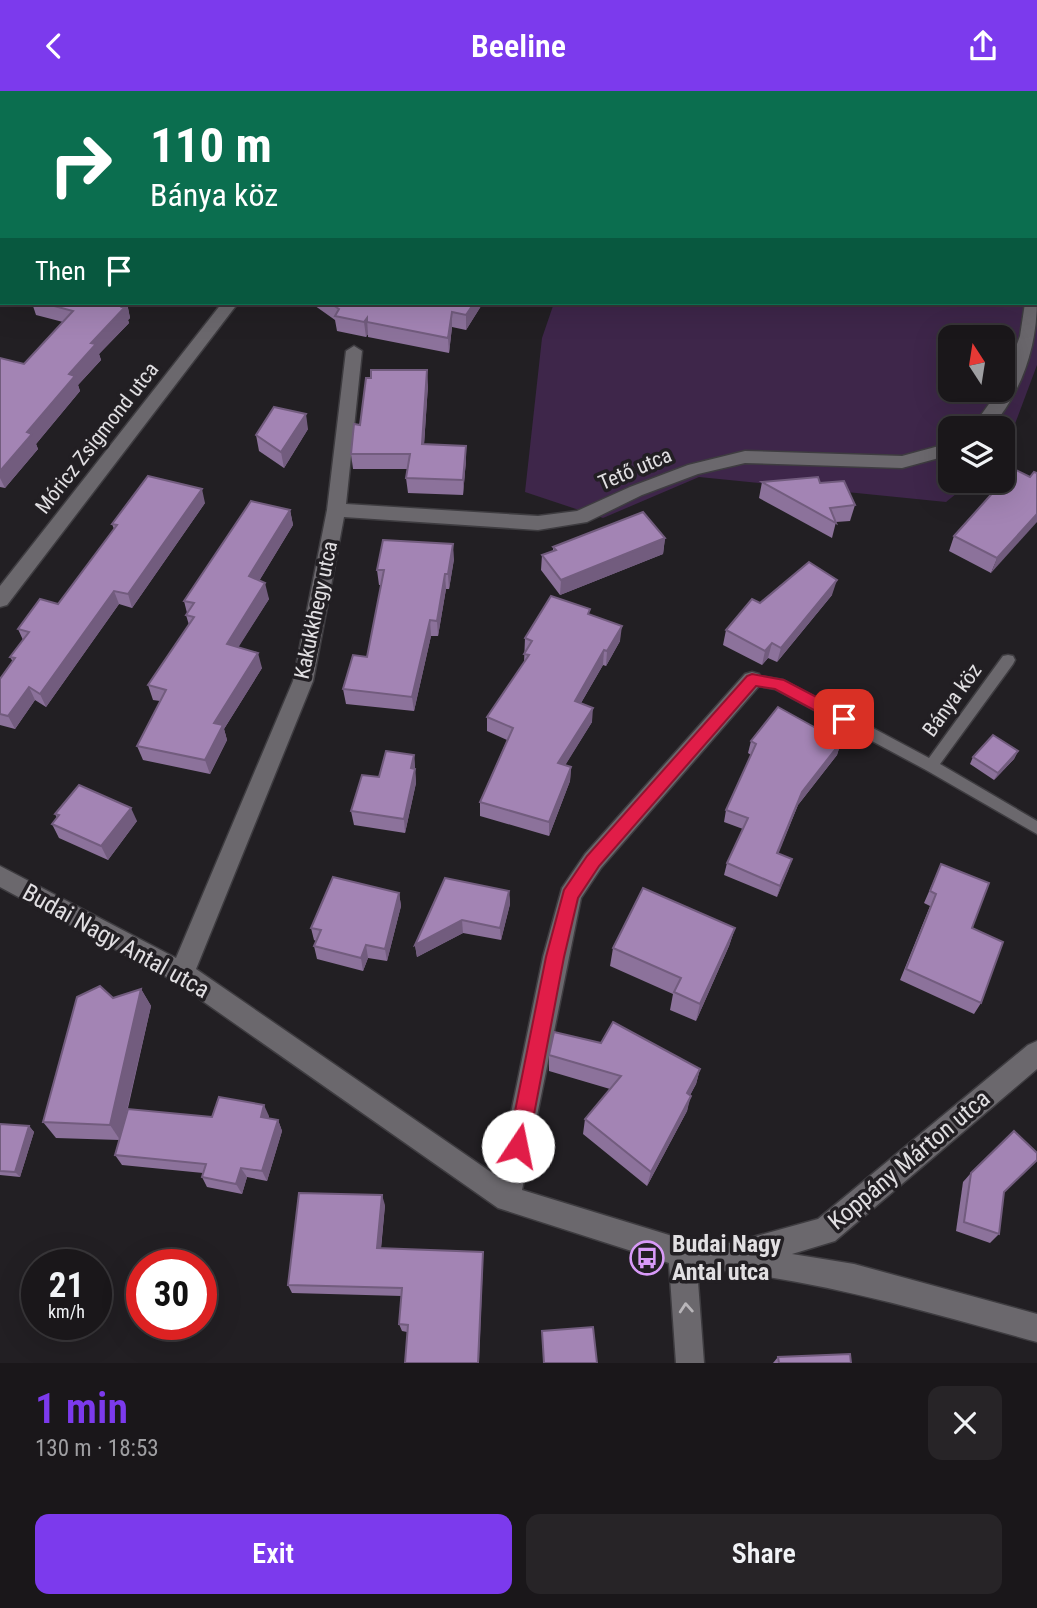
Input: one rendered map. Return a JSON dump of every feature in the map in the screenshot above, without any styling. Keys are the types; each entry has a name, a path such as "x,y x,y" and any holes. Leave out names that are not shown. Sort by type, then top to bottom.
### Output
{"street":[{"name":"Móricz Zsigmond utca","path":"0,600 228,305"},
{"path":"988,416 1012,380 1031,330 1033,305"},
{"name":"Kakukkhegy utca","path":"182,973 303,681 336,510 354,351"},
{"name":"Tető utca","path":"336,510 538,523 580,517 682,473 745,457 902,462 938,452"},
{"path":"507,1199 555,957 570,895 593,861 752,680"},
{"name":"Budai Nagy Antal utca","path":"0,876 182,973 507,1199 682,1253 730,1257 854,1278 1037,1328"},
{"name":"Koppány Márton utca","path":"730,1257 825,1231 1037,1053"},
{"path":"682,1253 690,1363"}],"lane":[{"name":"Bánya köz","path":"931,766 1008,660"},
{"name":"Bánya köz","path":"752,680 779,684 931,766 1037,828"}],"shaded area":[{"path":"553,305 1037,305 1037,365 1015,424 1015,416 938,416 938,493 957,493 946,502 699,477 603,518 525,492 542,338"}],"building":[{"path":"50,305 125,307 91,343 96,344 69,374 75,376 27,432 32,434 0,471 0,358 24,364 73,311"},
{"path":"333,305 473,305 466,315 452,312 448,338 367,322 367,318 364,322 335,316 339,309"},
{"path":"371,370 427,370 422,444 466,446 463,480 406,478 410,454 351,454 354,424 360,425 366,378 371,378"},
{"path":"274,407 306,414 281,452 256,435"},
{"path":"1015,470 1030,477 1034,472 1037,473 1037,514 997,558 954,536 993,493 1015,493"},
{"path":"148,476 202,489 128,594 114,591 40,694 29,687 8,716 0,714 0,679 15,658 10,657 29,632 18,629 40,599 58,604 117,525 112,524"},
{"path":"818,477 820,483 844,481 855,505 830,508 836,523 762,482"},
{"path":"251,501 290,510 249,576 265,583 227,644 258,653 214,723 223,725 205,760 137,746 166,690 148,685 194,617 186,615 194,603 184,601"},
{"path":"643,512 665,538 561,580 542,555 556,550 553,547"},
{"path":"383,540 453,544 437,621 430,620 412,697 343,689 353,655 367,657 384,570 377,570"},
{"path":"809,562 837,580 781,648 772,643 765,651 726,630 752,599 760,603"},
{"path":"551,596 590,609 588,614 622,626 607,651 604,650 575,701 593,708 558,763 571,767 549,822 480,802 513,728 487,717 529,655 524,654 532,641 525,638"},
{"path":"778,707 841,742 802,792 777,853 792,859 780,886 727,863 748,818 726,810 756,744 751,741"},
{"path":"993,735 1018,751 998,773 973,757"},
{"path":"386,751 414,755 411,768 415,769 404,819 351,811 362,775 379,777"},
{"path":"79,785 131,808 101,846 52,824 59,815 55,814"},
{"path":"941,864 989,883 972,928 1003,942 981,1003 906,969 936,894 930,891"},
{"path":"333,877 399,893 385,949 366,945 361,958 314,946 321,930 311,928"},
{"path":"445,878 509,891 500,928 462,920 415,945"},
{"path":"643,888 735,928 700,1004 674,992 681,978 613,948"},
{"path":"100,986 113,998 141,989 110,1125 43,1122 77,997"},
{"path":"613,1022 700,1069 687,1093 691,1096 651,1172 585,1119 621,1076 549,1055 554,1032 601,1043"},
{"path":"219,1097 264,1105 261,1117 278,1120 262,1171 241,1168 236,1184 202,1177 206,1164 115,1155 128,1109 212,1117"},
{"path":"0,1124 29,1126 15,1172 0,1171"},
{"path":"1014,1131 1037,1153 1037,1160 1004,1192 999,1234 964,1222 971,1173"},
{"path":"299,1193 382,1195 377,1248 483,1252 478,1363 405,1363 408,1325 399,1324 402,1288 288,1285"},
{"path":"593,1327 597,1363 544,1363 542,1331"},
{"path":"850,1354 851,1363 779,1363 778,1357"}],"place":[{"name":"Budai Nagy Antal utca","path":"647,1258"}],"route":[{"path":"518,1146 555,957 570,895 593,861 752,680 779,684 844,719"}]}
